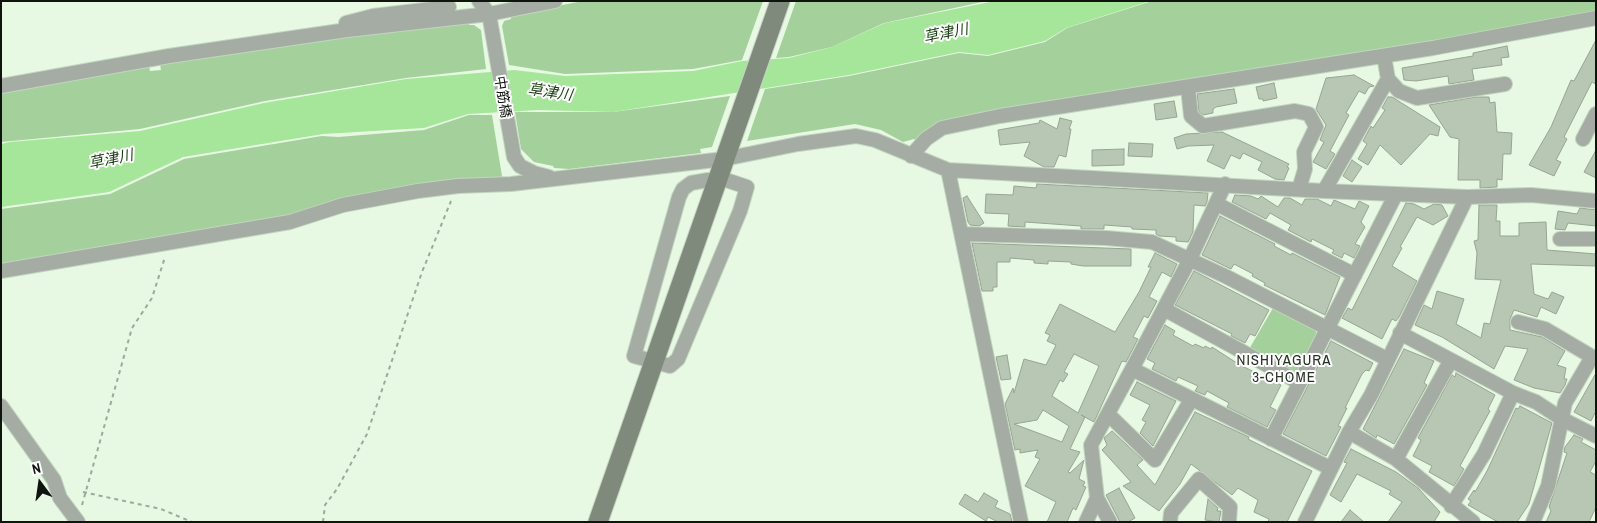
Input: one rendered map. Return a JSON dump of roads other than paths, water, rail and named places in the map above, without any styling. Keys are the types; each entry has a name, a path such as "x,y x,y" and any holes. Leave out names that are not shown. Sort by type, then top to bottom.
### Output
{"street":[{"path":"479,1 490,20"},
{"path":"490,20 506,4 522,1"},
{"path":"1,78 100,60 347,26 490,20 555,1"},
{"path":"598,522 780,1"},
{"path":"1,86 347,26 373,16 449,7"},
{"path":"911,156 936,132 951,125 1384,56 1596,18"},
{"name":"中筋橋","path":"490,20 511,148 520,166 534,173 555,178"},
{"path":"1384,56 1388,79 1400,91 1417,98 1505,84"},
{"path":"1324,191 1388,79"},
{"path":"1188,88 1191,116 1203,126 1295,111 1309,114 1316,127 1304,152 1305,169 1299,189"},
{"path":"1583,139 1596,114"},
{"path":"1,271 290,222 362,200 458,186 512,184 724,159 798,144 856,136 874,140 948,170 1324,191 1467,197 1532,196 1596,201"},
{"path":"948,170 963,234 1021,522"},
{"path":"708,180 691,183 683,190 679,197 634,356 670,366 678,359 740,211 747,187 726,180"},
{"path":"1110,522 1097,498 1091,445 1190,259 1225,184"},
{"path":"1271,439 1298,382 1396,194"},
{"path":"1305,522 1330,468 1371,395 1467,197"},
{"path":"1217,204 1355,275"},
{"path":"963,234 1127,239 1152,242 1190,259 1326,330 1388,359"},
{"path":"1560,239 1596,239"},
{"path":"1164,309 1298,382"},
{"path":"1518,322 1545,329 1594,358 1565,403 1548,486 1533,522"},
{"path":"1400,333 1513,393 1536,402 1562,419 1596,436"},
{"path":"1396,459 1451,360"},
{"path":"1132,369 1330,468"},
{"path":"1451,506 1484,454 1513,393"},
{"path":"1108,414 1155,460 1191,400"},
{"path":"1,406 54,480 60,498 78,522"},
{"path":"1349,432 1396,459 1451,506 1473,522"},
{"path":"1170,522 1172,514 1199,479 1230,507 1229,522"},
{"path":"1086,522 1097,498"}],"water":[{"name":"草津川","path":"995,1 1150,1 1066,28 1045,41 988,55 959,52 849,75 613,112 538,110 468,114 424,128 323,134 183,157 109,192 1,207 1,144 10,142 140,131 264,103 406,79 514,70 565,76 693,71 742,61 789,58 832,47 885,23"}],"district":[{"name":"NISHIYAGURA 3-CHOME","path":"1284,370"}]}
